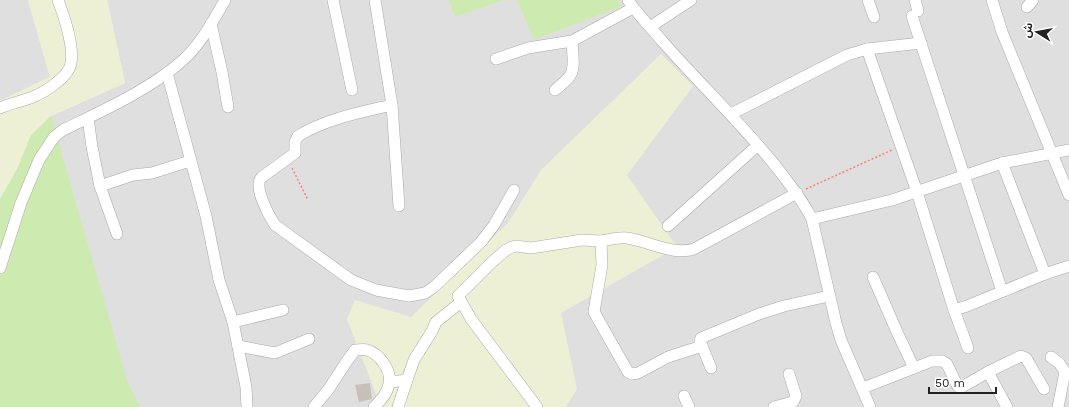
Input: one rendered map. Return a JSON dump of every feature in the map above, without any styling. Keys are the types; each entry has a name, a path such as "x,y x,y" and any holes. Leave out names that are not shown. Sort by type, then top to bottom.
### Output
{"street":[{"path":"0,108 36,96 56,84 69,69 72,57 70,41 58,0"},
{"path":"0,268 21,203 47,146 54,137 63,130 124,100 167,73 183,60 195,47 225,0"},
{"path":"333,0 352,90"},
{"path":"375,0 392,105 399,206"},
{"path":"650,27 691,0"},
{"path":"868,0 874,17"},
{"path":"915,0 915,13 921,43 1002,291"},
{"path":"992,0 1002,32 1069,195"},
{"path":"496,59 528,48 572,41 630,4 684,66 758,145 806,207 812,220 829,296 841,340 870,407"},
{"path":"211,24 228,107"},
{"path":"555,90 570,76 572,71 572,41"},
{"path":"730,114 847,55 867,49 921,43"},
{"path":"867,49 917,192 954,310 968,348"},
{"path":"167,73 206,216 219,280 233,322 246,387 247,407"},
{"path":"392,105 357,113 324,124 301,134 296,139 295,153 262,176 258,181 258,189 270,218 275,225 350,280 376,290 409,296 418,295 430,290 468,255 494,225 514,190"},
{"path":"88,118 100,186 117,234"},
{"path":"668,226 758,145"},
{"path":"812,220 892,200 1002,163 1069,150"},
{"path":"100,186 132,175 152,173 190,161"},
{"path":"1002,163 1045,274"},
{"path":"537,407 471,319 458,297 492,262 512,247 531,248 582,240 602,241 624,238 666,249 687,251 694,249 796,193"},
{"path":"602,241 602,265 594,312 628,372 632,374 638,373 668,357 702,346"},
{"path":"954,310 1069,266"},
{"path":"873,277 896,332 914,368"},
{"path":"711,368 700,341 701,338 759,314 784,306 829,296"},
{"path":"398,407 414,360 436,322 461,302"},
{"path":"233,322 283,310"},
{"path":"238,346 275,353 309,339"},
{"path":"314,407 328,390 355,350 367,349 377,356 386,367 390,382 386,395 374,407"},
{"path":"863,388 932,361 942,361 947,364 957,385 960,387 966,386 988,372 1019,356 1023,356 1026,358 1044,389"},
{"path":"1051,357 1059,363 1065,372 1058,407"},
{"path":"988,372 1007,407"},
{"path":"774,407 793,402 795,400 796,396 789,374"},
{"path":"390,382 407,380"},
{"path":"684,396 689,407"}],"path":[{"path":"796,193 901,146"},
{"path":"288,159 308,200"}],"shaded area":[{"path":"0,0 28,0 50,77 0,101"},
{"path":"107,0 1069,0 1069,407 0,407 0,199 51,116 125,83"}],"green space":[{"path":"28,0 107,0 125,83 51,116 17,169 0,199 0,101 50,77"},
{"path":"449,0 504,0 455,17"},
{"path":"517,0 618,0 622,6 534,40"},
{"path":"661,54 693,86 627,175 677,247 561,313 577,389 566,407 381,407 347,319 355,300 411,317 508,223 541,170"},
{"path":"51,116 127,380 140,407 0,407 0,199 17,169 31,135"}],"building":[{"path":"370,383 372,399 359,402 355,385"}]}
